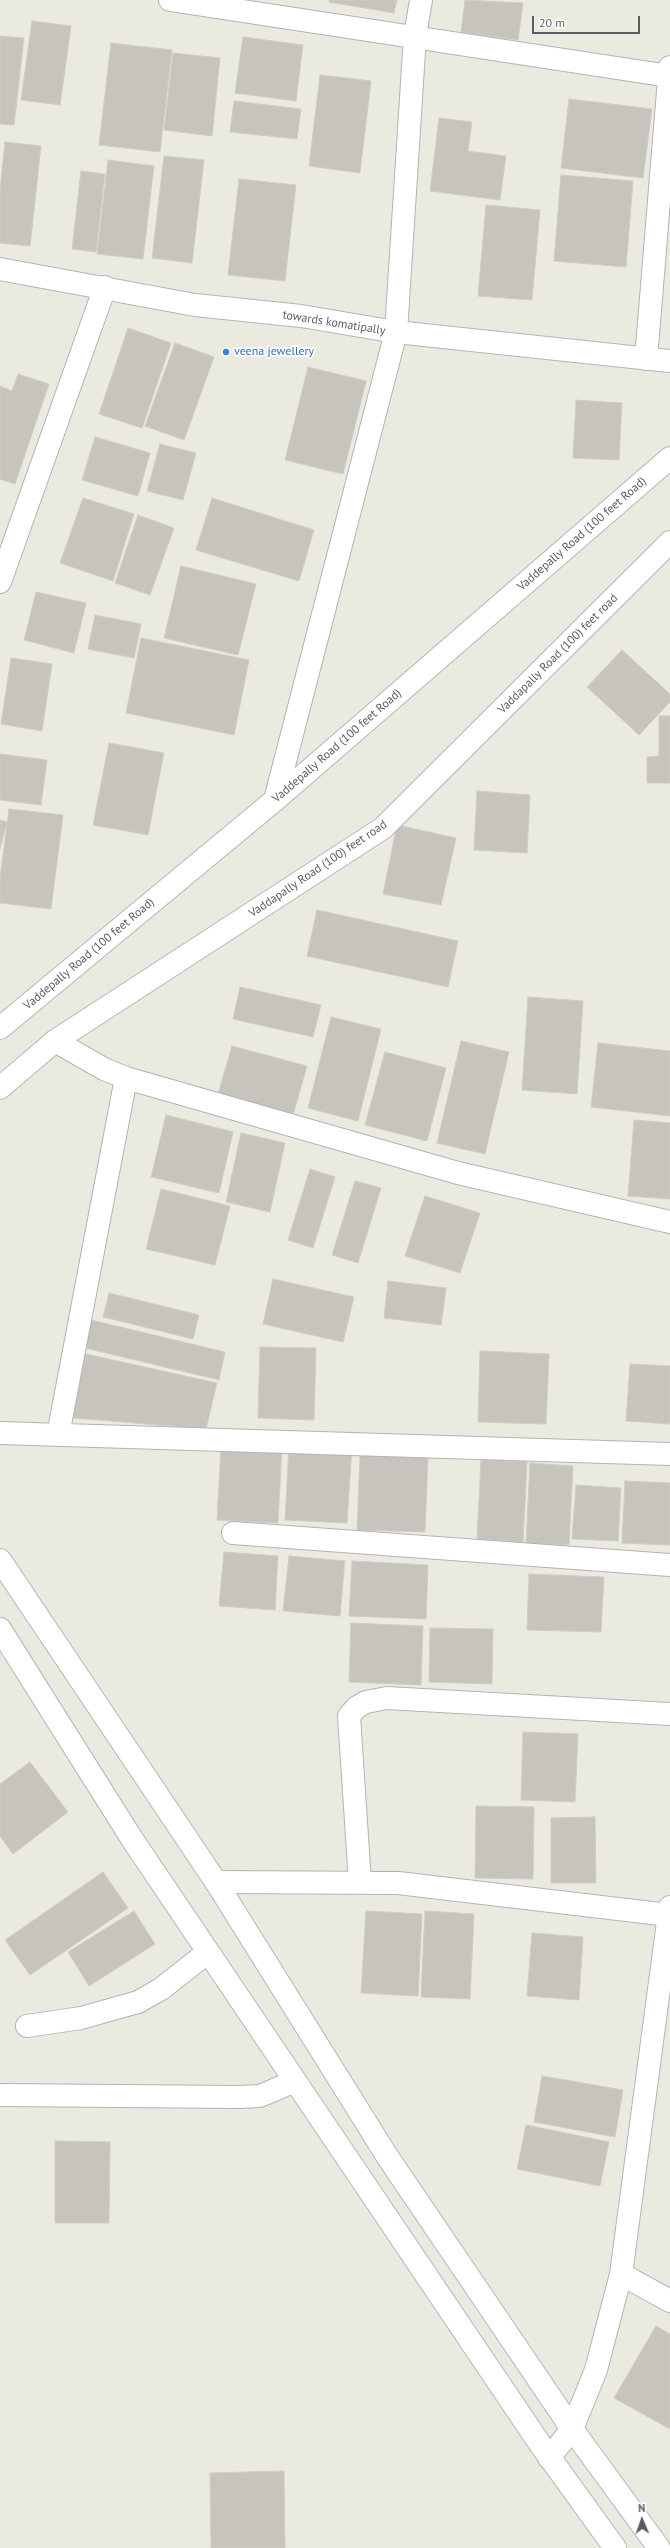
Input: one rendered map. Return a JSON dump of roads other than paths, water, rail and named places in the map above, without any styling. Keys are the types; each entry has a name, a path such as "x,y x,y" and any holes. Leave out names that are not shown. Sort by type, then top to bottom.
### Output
{"street":[{"path":"170,0 415,36 670,76"},
{"path":"275,800 396,332 415,36 421,0"},
{"path":"646,359 670,67"},
{"name":"towards komatipally","path":"0,269 105,287 196,305 301,316 396,332 670,361"},
{"path":"0,582 105,287"},
{"name":"Vaddepally Road (100 feet Road)","path":"0,1028 275,800 670,458"},
{"name":"Vaddapally Road (100) feet road","path":"0,1088 55,1041 383,828 670,542"},
{"path":"55,1041 126,1078 458,1174 670,1222"},
{"path":"58,1434 126,1078"},
{"path":"0,1432 670,1454"},
{"path":"233,1533 670,1566"},
{"path":"0,1560 216,1882 387,2156 572,2430 659,2548"},
{"path":"0,1629 132,1839 549,2458 615,2548"},
{"path":"360,1882 349,1716 357,1707 366,1702 387,1698 670,1714"},
{"path":"216,1882 398,1883 669,1911 666,1970 621,2274 596,2370 572,2430 549,2458"},
{"path":"27,2026 81,2018 138,2002 161,1989 208,1952"},
{"path":"0,2094 239,2097 260,2096 295,2081"},
{"path":"621,2274 670,2301"}],"place":[{"name":"veena jewellery","path":"226,352"}]}
